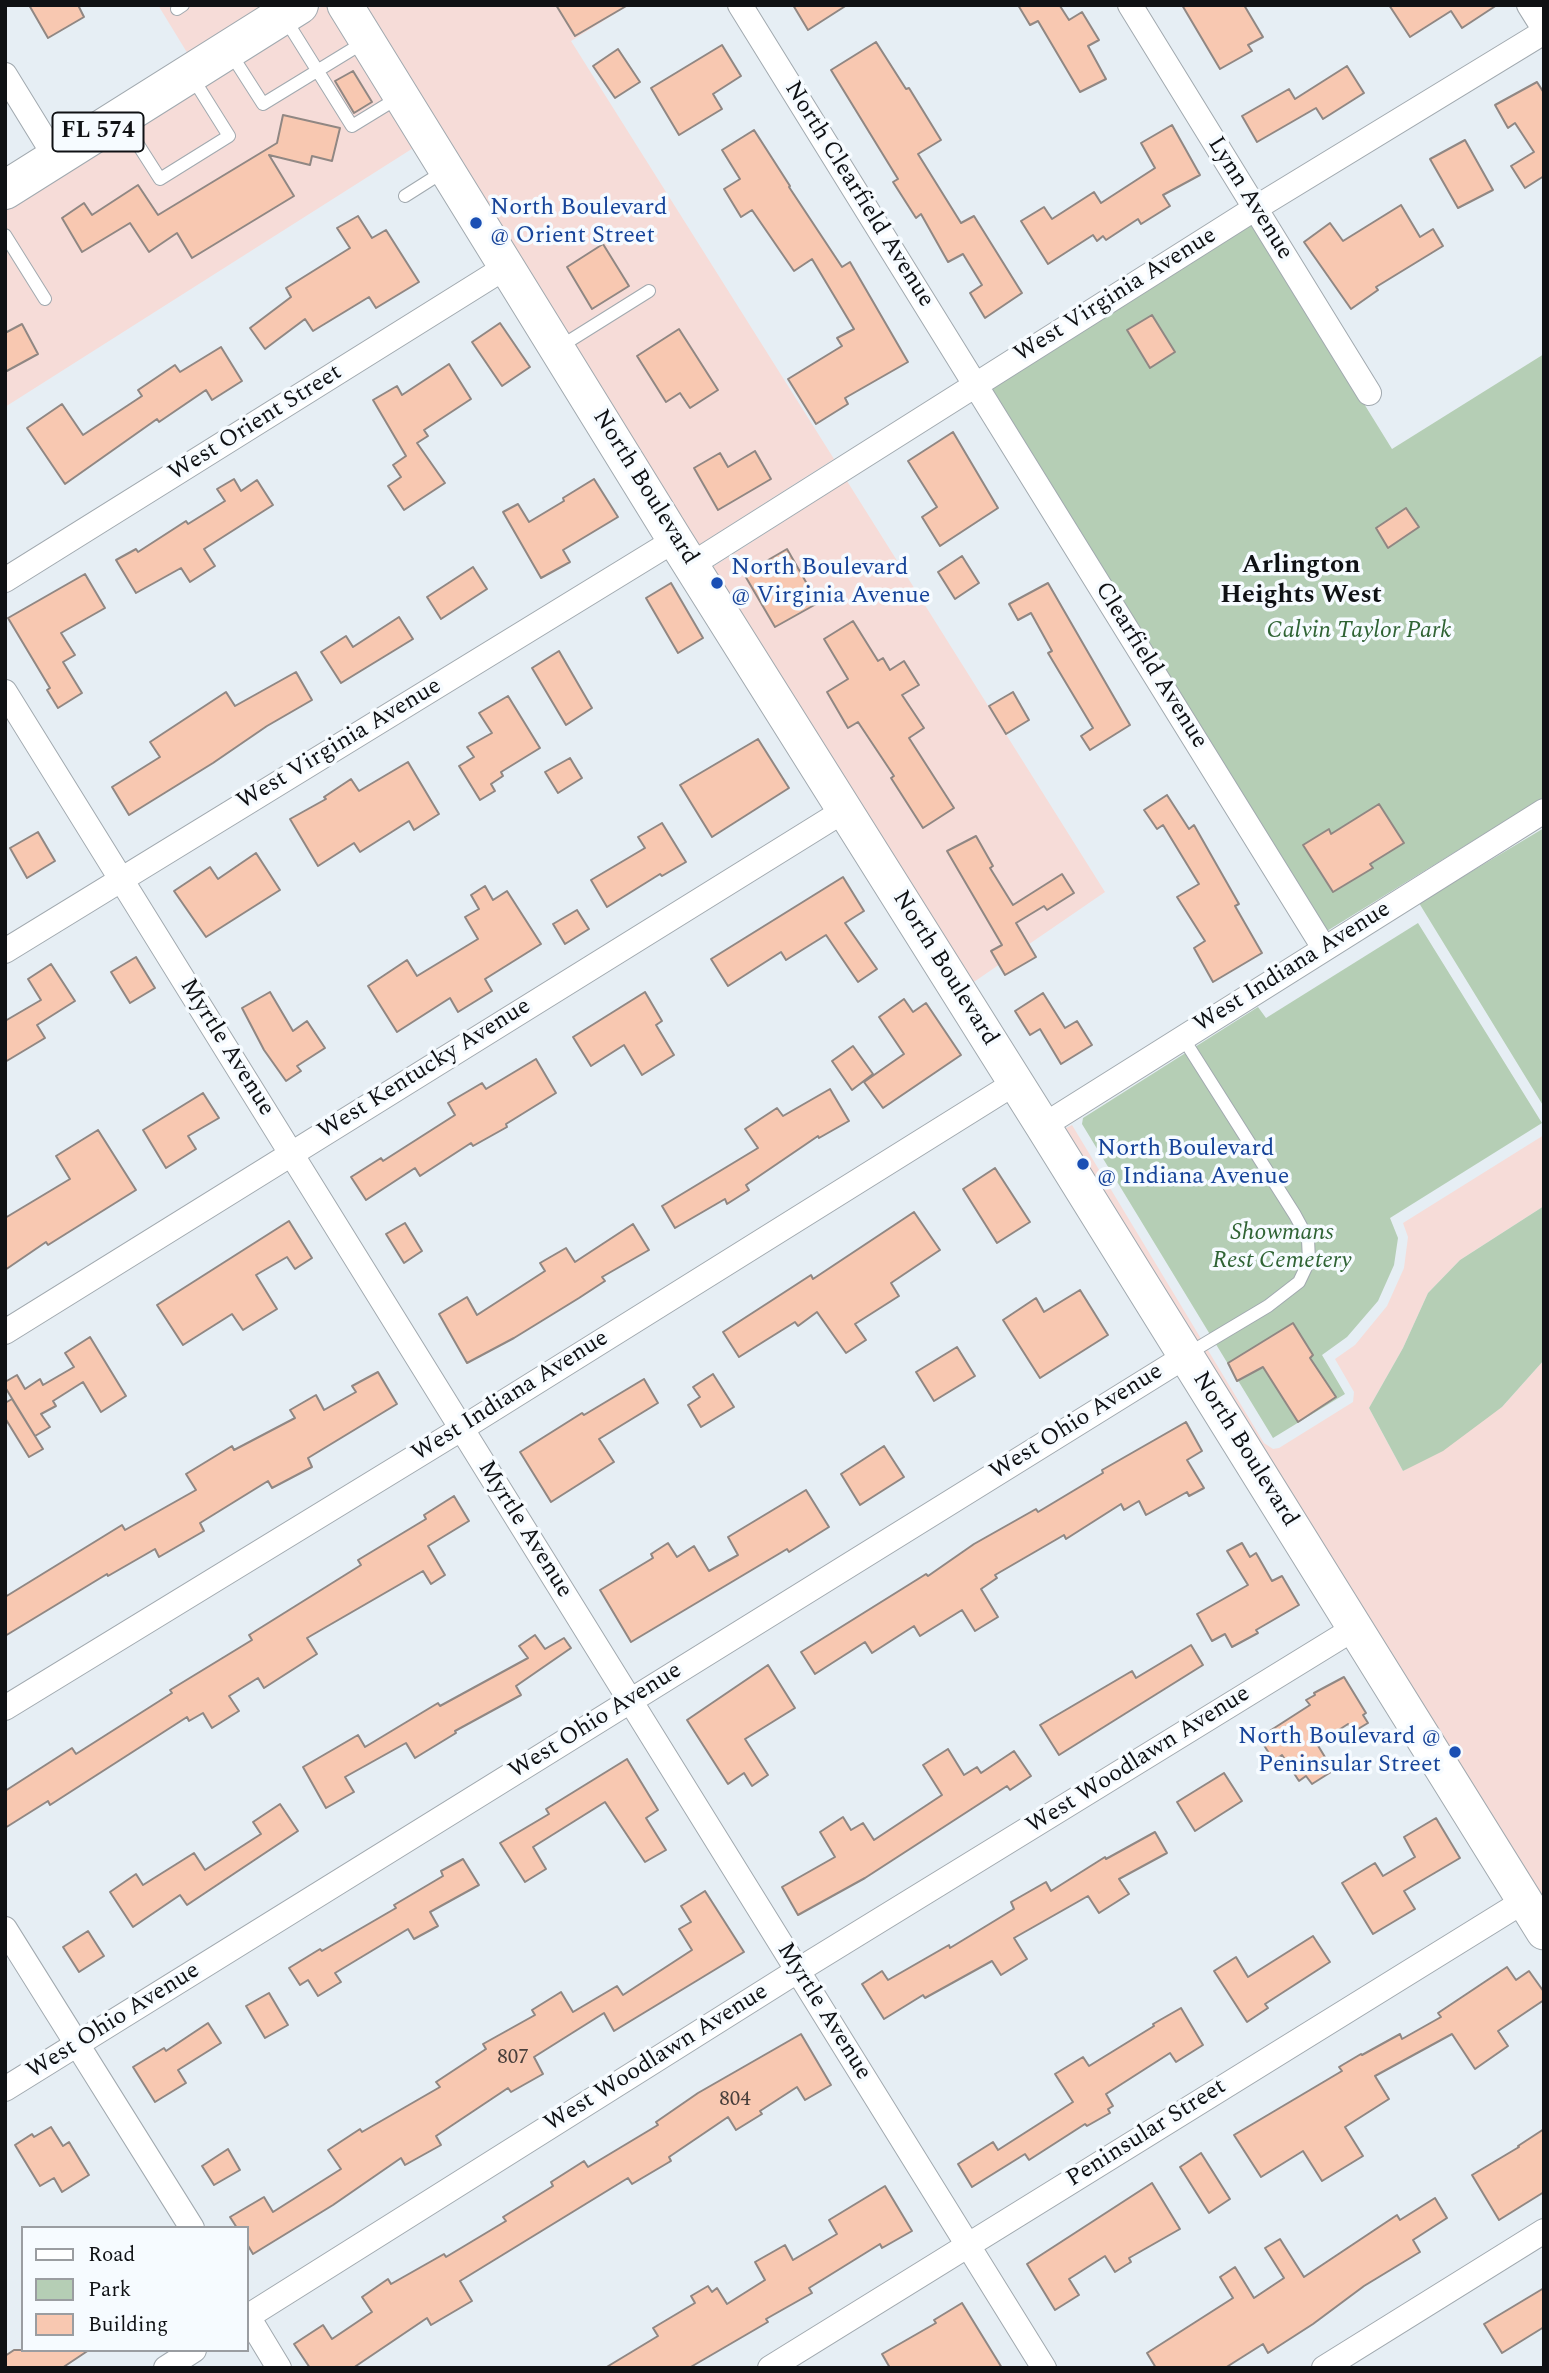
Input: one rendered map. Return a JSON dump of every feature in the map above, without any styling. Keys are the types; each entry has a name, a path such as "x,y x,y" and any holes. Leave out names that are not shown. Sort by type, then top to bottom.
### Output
{"main road":[{"name":"FL 574","path":"5,190 291,10"}],"street":[{"name":"North Boulevard","path":"345,5 1544,1932"},
{"name":"North Clearfield Avenue","path":"740,5 976,384"},
{"name":"Lynn Avenue","path":"1129,5 1369,393"},
{"path":"1529,5 1544,31"},
{"name":"West Virginia Avenue","path":"5,951 121,879 976,384 1544,31"},
{"path":"5,75 56,159"},
{"name":"West Orient Street","path":"5,580 506,267"},
{"name":"Clearfield Avenue","path":"976,384 1324,948"},
{"name":"Myrtle Avenue","path":"5,692 1044,2368"},
{"name":"West Kentucky Avenue","path":"5,1332 845,810"},
{"name":"West Indiana Avenue","path":"1043,1126 1544,811"},
{"name":"West Indiana Avenue","path":"5,1708 461,1429 1015,1083"},
{"name":"West Ohio Avenue","path":"5,2089 1186,1356"},
{"name":"West Woodlawn Avenue","path":"248,2316 797,1971 1355,1628"},
{"name":"Peninsular Street","path":"771,2368 1524,1901"},
{"path":"5,1929 191,2226"},
{"path":"1324,2368 1544,2231"},
{"path":"248,2319 279,2368"},
{"path":"166,2368 191,2352"}],"lane":[{"path":"291,10 318,71 352,126 401,96"},
{"path":"229,50 263,104 367,41"},
{"path":"121,118 160,179 229,136 190,74"},
{"path":"405,196 447,170"},
{"path":"5,235 46,299"},
{"path":"558,348 649,291"},
{"path":"1183,1038 1308,1239 1309,1261 1299,1282 1268,1306 1186,1356"}],"shaded area":[{"path":"158,5 276,5 191,59"},
{"path":"324,5 332,5 418,145 5,407 5,205"},
{"path":"359,5 629,5 571,41 834,459 694,548"},
{"path":"847,481 1105,892 968,986 708,570"},
{"path":"1072,1125 1264,1443 1273,1449 1279,1448 1353,1402 1354,1392 1335,1359 1355,1345 1387,1306 1404,1268 1408,1237 1403,1223 1544,1135 1544,1206 1460,1260 1428,1293 1403,1348 1369,1408 1403,1471 1502,1407 1544,1360 1544,1910 1060,1131"}],"green space":[{"name":"Calvin Taylor Park","path":"1251,221 1392,449 1544,354 1544,797 1327,931 992,389"},
{"path":"1544,828 1544,1107 1419,903"},
{"name":"Showmans Rest Cemetery","path":"1418,923 1542,1123 1390,1218 1398,1238 1394,1265 1378,1301 1347,1337 1322,1355 1345,1394 1273,1438 1082,1124 1083,1118 1258,1007 1266,1018"},
{"path":"1544,1206 1544,1360 1502,1407 1443,1451 1403,1471 1369,1408 1403,1348 1428,1293 1460,1260"}],"building":[{"path":"29,5 78,5 84,17 48,38"},
{"path":"556,5 628,5 575,36"},
{"path":"793,5 847,5 808,30"},
{"path":"1018,5 1062,5 1060,6 1069,20 1082,12 1099,40 1088,46 1106,79 1080,92 1038,21 1030,25"},
{"path":"1182,5 1244,5 1263,37 1248,45 1252,51 1220,69"},
{"path":"1389,5 1497,5 1462,28 1451,11 1410,37"},
{"path":"876,42 941,140 918,154 961,223 974,216 1022,293 985,318 970,293 982,285 963,254 948,262 921,214 916,218 893,182 898,179 831,70"},
{"path":"722,45 741,76 713,94 722,109 679,135 651,88"},
{"path":"618,49 640,82 615,98 593,66"},
{"path":"1347,66 1364,93 1323,119 1316,108 1257,142 1242,116 1289,89 1295,99"},
{"path":"353,71 372,102 354,113 335,81"},
{"path":"1537,82 1544,93 1544,176 1525,188 1511,166 1534,152 1515,123 1508,128 1495,105"},
{"path":"283,115 340,128 332,161 312,156 310,165 269,155 294,196 192,258 177,233 149,252 130,223 82,252 62,218 84,203 92,215 138,185 158,215 277,143"},
{"path":"1172,125 1200,175 1163,195 1170,206 1141,224 1138,219 1106,240 1103,236 1097,241 1093,235 1048,264 1021,221 1044,207 1052,219 1094,192 1101,203 1155,168 1141,143"},
{"path":"754,130 842,267 850,262 908,362 845,398 848,404 816,424 788,379 842,346 837,338 854,329 812,259 794,271 752,210 741,217 724,189 740,179 722,150"},
{"path":"1465,140 1493,190 1458,208 1430,159"},
{"path":"1401,205 1420,237 1433,229 1443,246 1376,287 1378,290 1351,309 1304,242 1330,223 1343,241"},
{"path":"358,216 372,238 386,230 419,282 376,308 369,297 313,331 305,319 265,349 250,328 291,297 286,288 350,248 337,228"},
{"path":"603,244 629,286 592,309 567,267"},
{"path":"1152,315 1175,352 1150,368 1127,330"},
{"path":"500,323 530,367 502,386 472,342"},
{"path":"22,324 38,354 5,372 5,333"},
{"path":"679,329 718,390 690,408 680,393 666,402 637,356"},
{"path":"221,347 242,381 212,400 206,390 159,422 157,419 65,484 27,428 62,404 83,435 142,396 138,390 175,365 180,372"},
{"path":"449,364 471,399 424,430 428,436 417,443 445,483 404,510 388,486 401,477 393,465 406,456 373,400 397,386 402,395"},
{"path":"953,432 998,508 940,546 922,517 937,507 908,461"},
{"path":"755,451 771,479 718,510 694,468 720,453 728,467"},
{"path":"234,479 241,491 257,480 273,505 204,549 215,566 190,582 181,568 136,593 116,560 136,549 138,552 186,521 188,524 225,501 217,489"},
{"path":"594,479 618,517 563,550 570,562 541,578 503,512 518,504 529,522"},
{"path":"1406,508 1419,527 1388,548 1376,528"},
{"path":"787,549 818,603 775,627 744,574"},
{"path":"962,556 979,583 955,599 938,572"},
{"path":"473,567 487,589 441,619 427,597"},
{"path":"85,574 105,608 61,633 75,655 63,662 82,693 58,708 47,690 50,688 8,618"},
{"path":"671,583 703,638 678,653 646,598"},
{"path":"1048,583 1130,725 1090,750 1081,736 1093,728 1048,653 1052,651 1031,613 1018,620 1009,604"},
{"path":"399,617 413,639 341,683 321,652 346,636 353,647"},
{"path":"853,621 878,661 883,658 890,670 904,661 919,685 902,695 924,728 909,738 954,808 923,828 891,778 894,776 858,722 848,728 827,692 848,679 824,639"},
{"path":"559,651 592,708 566,725 532,668"},
{"path":"296,672 312,700 129,815 112,787 160,757 150,742 226,692 235,706"},
{"path":"1013,692 1029,720 1006,734 989,706"},
{"path":"508,696 540,748 501,772 503,776 491,784 495,791 480,800 459,766 474,757 467,747 492,733 479,713"},
{"path":"758,739 789,788 712,837 680,785"},
{"path":"570,758 582,778 558,793 545,772"},
{"path":"408,762 439,814 414,830 409,821 360,852 354,843 318,866 290,819 326,799 324,797 351,779 359,791"},
{"path":"1167,795 1189,829 1194,825 1239,904 1235,906 1262,953 1213,982 1194,948 1205,941 1177,897 1199,884 1163,825 1157,829 1144,810"},
{"path":"1379,804 1404,843 1370,864 1373,868 1333,892 1303,845 1329,829 1331,834"},
{"path":"662,823 686,862 662,876 660,874 607,907 591,880 645,848 638,837"},
{"path":"38,832 55,861 27,878 10,848"},
{"path":"976,836 993,866 990,868 1013,905 1062,874 1074,893 1047,910 1044,906 1016,923 1036,957 1005,975 991,951 1002,945 947,851"},
{"path":"256,853 280,890 206,937 174,891 210,867 218,879"},
{"path":"843,877 864,911 845,923 877,969 858,982 826,935 786,960 781,952 728,986 711,959"},
{"path":"485,886 493,900 507,891 541,944 485,979 492,991 458,1012 450,998 397,1032 368,986 407,960 417,976 478,939 465,917 479,909 471,895"},
{"path":"577,910 589,929 565,944 553,924"},
{"path":"136,957 155,988 130,1003 111,972"},
{"path":"51,964 75,1001 37,1025 45,1038 5,1062 5,1021 41,1000 28,979"},
{"path":"270,992 293,1031 307,1021 325,1048 297,1066 301,1071 286,1081 264,1050 242,1008"},
{"path":"645,992 662,1021 656,1025 674,1055 642,1075 624,1045 591,1066 573,1037"},
{"path":"1043,993 1065,1028 1077,1021 1092,1045 1061,1064 1040,1029 1030,1035 1015,1011"},
{"path":"904,999 913,1012 926,1003 961,1055 883,1108 864,1082 904,1054 879,1017"},
{"path":"853,1046 873,1074 852,1090 832,1061"},
{"path":"536,1059 556,1093 506,1124 507,1127 473,1146 471,1143 420,1176 415,1168 366,1200 351,1177 381,1158 383,1161 455,1115 448,1103 482,1083 486,1089"},
{"path":"830,1089 849,1121 819,1138 818,1136 746,1185 749,1190 727,1204 725,1199 675,1228 662,1206 758,1148 745,1129 777,1108 783,1116"},
{"path":"203,1093 219,1118 188,1136 196,1149 166,1168 143,1130"},
{"path":"98,1130 136,1190 48,1245 46,1242 5,1270 5,1218 70,1179 56,1156"},
{"path":"995,1168 1030,1222 997,1243 963,1189"},
{"path":"914,1212 940,1250 891,1283 899,1296 855,1324 866,1340 846,1353 817,1312 798,1326 795,1322 739,1357 723,1332 811,1275 813,1279"},
{"path":"289,1221 312,1258 295,1269 287,1257 256,1275 277,1309 243,1330 232,1314 183,1345 157,1305"},
{"path":"405,1223 422,1251 404,1263 386,1234"},
{"path":"633,1224 649,1250 602,1277 605,1281 579,1298 467,1363 439,1314 467,1297 477,1315 545,1271 540,1263 566,1248 575,1262"},
{"path":"1080,1290 1108,1335 1040,1378 1003,1320 1036,1298 1044,1312"},
{"path":"1293,1323 1313,1355 1310,1358 1336,1397 1298,1422 1263,1367 1237,1381 1228,1363"},
{"path":"90,1337 126,1396 101,1412 83,1382 53,1401 56,1406 41,1414 50,1427 35,1436 5,1387 5,1382 17,1375 25,1389 40,1379 43,1385 74,1367 65,1353"},
{"path":"957,1347 975,1376 934,1401 916,1372"},
{"path":"378,1372 397,1404 308,1458 312,1467 272,1488 268,1481 200,1523 204,1531 159,1557 155,1549 108,1576 107,1574 5,1636 5,1597 122,1525 125,1530 196,1490 186,1474 232,1446 234,1450 295,1418 290,1410 316,1395 324,1410 356,1392 352,1386"},
{"path":"713,1374 734,1407 701,1427 688,1405 700,1397 693,1387"},
{"path":"644,1379 658,1403 599,1439 614,1462 551,1502 520,1452 582,1413 584,1415"},
{"path":"12,1399 43,1449 29,1457 5,1418 5,1403"},
{"path":"1186,1422 1202,1451 1187,1460 1204,1488 1189,1496 1187,1492 1146,1515 1139,1501 1124,1510 1121,1504 1066,1539 1064,1535 995,1575 997,1578 981,1589 998,1617 975,1631 962,1610 920,1636 914,1626 872,1653 865,1642 815,1674 801,1652 926,1574 928,1576 974,1544 1036,1509 1038,1512 1103,1473 1102,1470"},
{"path":"884,1446 904,1477 860,1505 841,1474"},
{"path":"806,1490 829,1527 631,1642 600,1590 653,1558 651,1554 668,1543 677,1557 694,1546 709,1571 738,1555 728,1537"},
{"path":"454,1496 469,1521 428,1546 445,1575 431,1584 423,1571 307,1638 317,1654 264,1688 258,1678 229,1696 239,1711 212,1728 203,1713 189,1721 187,1717 50,1805 48,1801 5,1828 5,1791 72,1748 76,1754 172,1693 170,1690 252,1640 249,1635 361,1565 358,1560 426,1519 424,1515"},
{"path":"1242,1543 1250,1557 1256,1553 1272,1581 1282,1576 1299,1605 1232,1647 1225,1634 1212,1641 1197,1614 1248,1585 1227,1551"},
{"path":"535,1635 545,1649 564,1638 571,1648 516,1686 521,1695 455,1731 456,1733 415,1758 406,1743 345,1777 354,1792 326,1808 303,1767 358,1735 365,1747 438,1703 440,1706 528,1658 519,1646"},
{"path":"1191,1645 1203,1665 1059,1755 1040,1725 1132,1671 1136,1678"},
{"path":"768,1665 795,1708 745,1739 768,1775 752,1786 744,1773 728,1784 687,1720"},
{"path":"1344,1677 1366,1713 1363,1715 1368,1723 1353,1732 1348,1724 1317,1744 1331,1772 1312,1784 1306,1776 1299,1781 1282,1755 1274,1761 1260,1739 1310,1705 1306,1700 1315,1695 1314,1693"},
{"path":"948,1749 964,1775 977,1767 981,1773 1014,1751 1031,1776 1010,1790 1007,1786 865,1878 798,1915 782,1887 835,1857 820,1832 843,1817 851,1830 863,1823 874,1840 942,1795 923,1765"},
{"path":"627,1759 658,1810 646,1818 666,1850 645,1862 605,1802 533,1847 546,1869 525,1882 500,1843 549,1814 546,1809"},
{"path":"1224,1773 1242,1801 1195,1831 1177,1802"},
{"path":"280,1804 298,1831 187,1905 180,1895 133,1927 110,1892 136,1874 143,1885 194,1853 205,1870 261,1834 253,1822"},
{"path":"1436,1818 1460,1858 1404,1891 1415,1909 1373,1934 1342,1883 1375,1863 1383,1876 1415,1857 1404,1837"},
{"path":"1155,1832 1167,1853 1119,1879 1129,1894 1099,1913 1088,1896 1014,1938 1027,1959 1001,1975 992,1961 925,1998 923,1995 884,2019 862,1984 882,1971 888,1980 949,1945 950,1948 1014,1909 1011,1902 1046,1882 1051,1891 1105,1857 1106,1859"},
{"path":"463,1859 479,1885 430,1912 438,1926 414,1939 408,1929 335,1973 341,1982 318,1996 308,1980 300,1985 289,1968 396,1908 394,1905 443,1876 441,1871"},
{"path":"705,1891 744,1952 614,2031 604,2013 534,2057 543,2074 511,2092 508,2088 436,2136 441,2145 405,2165 401,2158 333,2205 253,2254 248,2246 248,2226 236,2226 230,2217 264,2197 273,2212 341,2169 328,2150 360,2129 362,2132 440,2087 436,2082 486,2049 483,2044 535,2015 532,2010 561,1992 573,2012 617,1986 623,1995 692,1950 679,1929 691,1922 681,1906"},
{"path":"88,1931 104,1956 79,1972 63,1947"},
{"path":"1313,1936 1330,1962 1265,2004 1268,2008 1247,2022 1214,1971 1236,1957 1248,1977"},
{"path":"1507,1967 1516,1980 1529,1971 1544,1992 1544,2000 1498,2031 1508,2046 1475,2069 1452,2034 1375,2076 1389,2099 1345,2127 1363,2156 1322,2181 1303,2151 1261,2177 1234,2135 1342,2071 1339,2067 1361,2054 1400,2034 1402,2039 1441,2017 1438,2013"},
{"path":"269,1993 288,2025 265,2038 246,2006"},
{"path":"1181,2008 1203,2045 1176,2062 1170,2053 1106,2094 1113,2106 1108,2109 1110,2113 1087,2126 1085,2124 1029,2160 1025,2154 972,2187 958,2164 993,2142 998,2150 1073,2102 1055,2074 1083,2057 1089,2066"},
{"path":"208,2023 221,2043 178,2070 186,2083 155,2102 133,2067 164,2048 166,2051"},
{"path":"801,2034 831,2085 805,2100 797,2087 736,2130 728,2117 669,2157 671,2161 632,2184 628,2178 460,2281 472,2301 431,2325 427,2318 353,2368 310,2368 294,2344 323,2325 332,2339 372,2312 362,2297 388,2279 391,2284 444,2254 446,2257 506,2221 503,2217 553,2186 551,2182 584,2161 588,2167 658,2125 656,2122 698,2093"},
{"path":"51,2127 63,2146 69,2142 89,2175 62,2192 54,2178 40,2186 15,2145 32,2134 34,2137"},
{"path":"1544,2129 1544,2192 1499,2220 1472,2175"},
{"path":"228,2149 240,2170 214,2185 202,2166"},
{"path":"1201,2153 1230,2199 1209,2213 1180,2167"},
{"path":"1152,2183 1180,2229 1129,2258 1131,2262 1115,2272 1105,2256 1069,2279 1079,2295 1055,2310 1027,2264"},
{"path":"885,2186 912,2231 882,2248 880,2244 809,2288 812,2293 766,2319 768,2322 689,2368 605,2368 658,2336 653,2328 695,2303 691,2296 708,2286 712,2292 717,2288 727,2304 765,2280 755,2262 785,2245 793,2260 837,2234 829,2220"},
{"path":"1435,2198 1447,2218 1413,2240 1420,2252 1364,2286 1268,2353 1263,2344 1225,2368 1156,2368 1147,2353 1233,2298 1220,2277 1235,2267 1254,2298 1284,2278 1265,2248 1280,2239 1304,2277 1397,2215 1400,2220"},
{"path":"1544,2288 1544,2327 1502,2353 1484,2324"},
{"path":"962,2303 1002,2368 890,2368 882,2354 936,2323 934,2320"},
{"path":"14,2350 86,2352 62,2368 5,2368 5,2356"}],"place":[{"name":"North Boulevard @ Orient Street","path":"476,223"},
{"name":"North Boulevard @ Virginia Avenue","path":"717,583"},
{"name":"North Boulevard @ Indiana Avenue","path":"1083,1164"},
{"name":"North Boulevard @ Peninsular Street","path":"1455,1752"}],"district":[{"name":"Arlington Heights West","path":"1301,582"}]}
